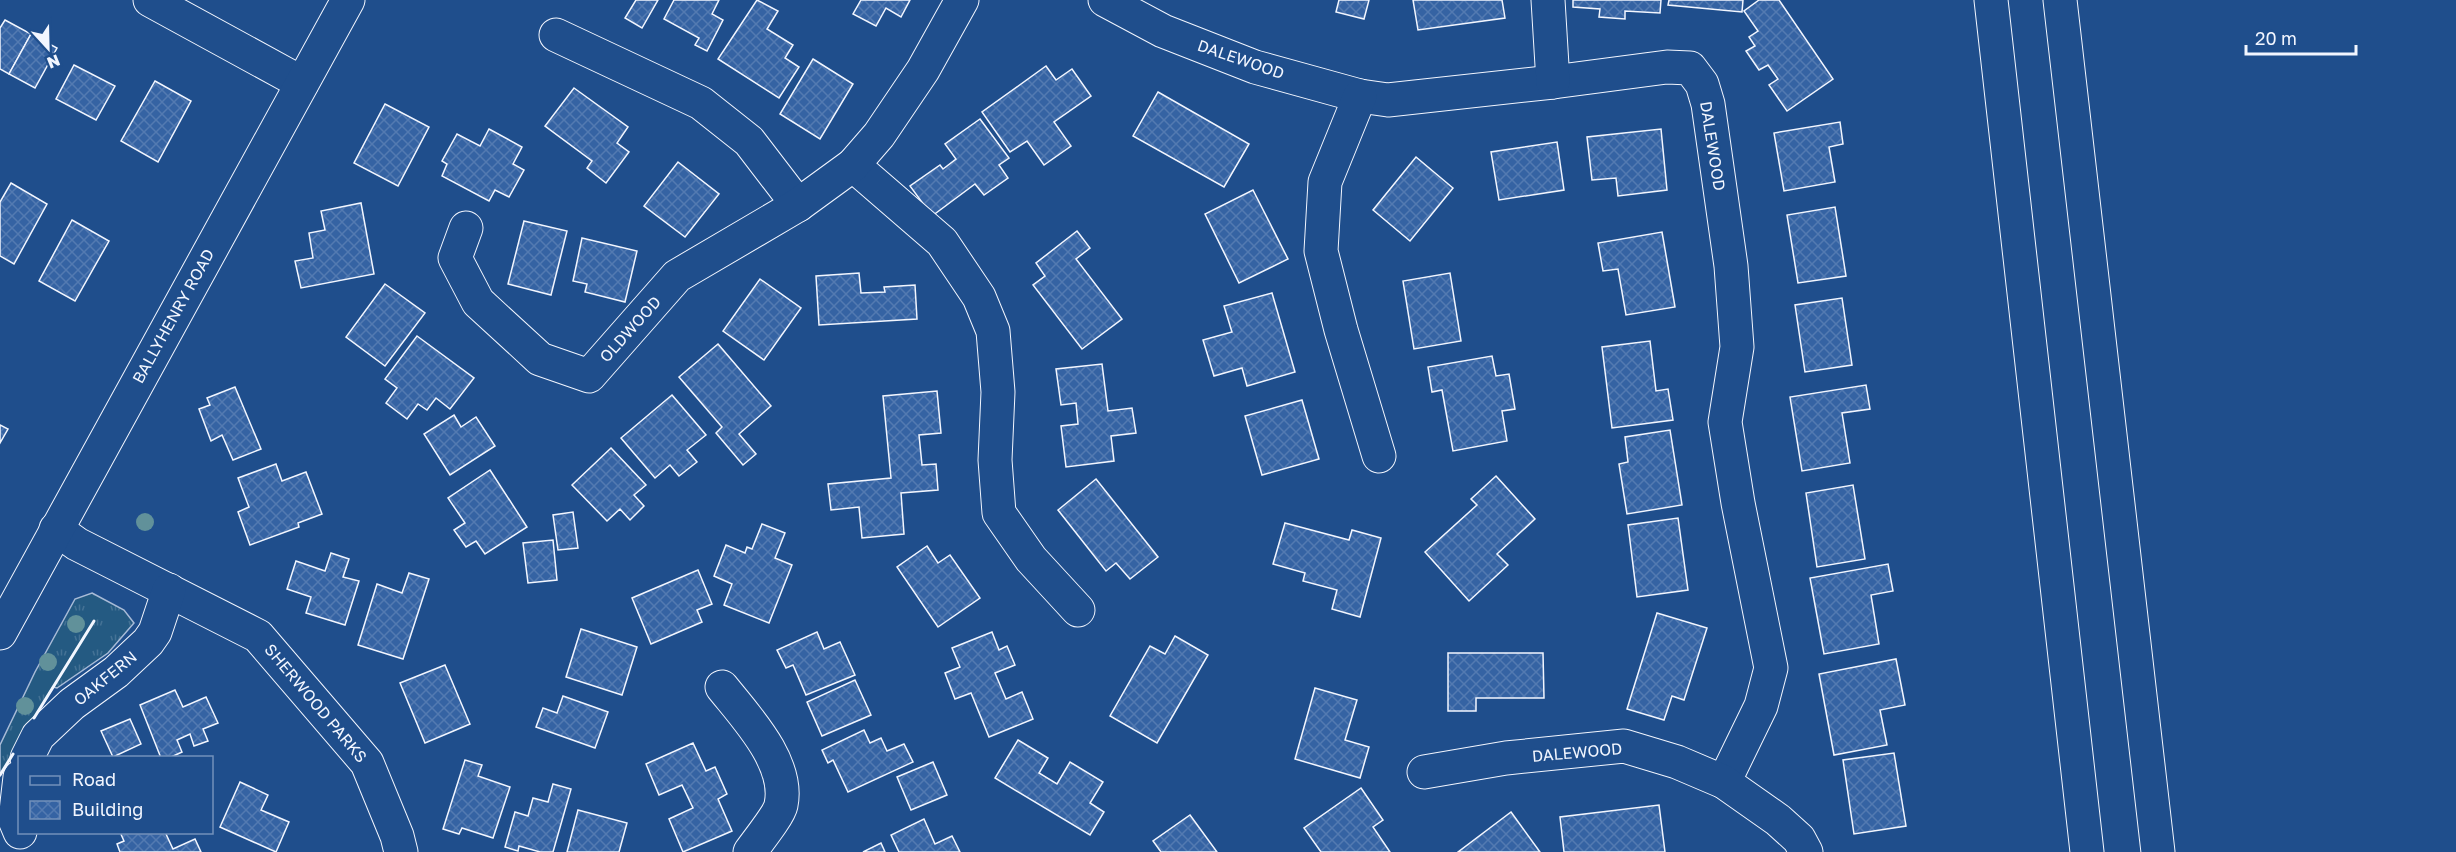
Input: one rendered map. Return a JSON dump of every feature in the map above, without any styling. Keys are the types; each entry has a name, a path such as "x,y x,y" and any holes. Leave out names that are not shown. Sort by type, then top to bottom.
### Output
{"main road":[{"path":"150,0 302,83"},
{"name":"BALLYHENRY ROAD","path":"0,633 348,0"},
{"name":"OLDWOOD","path":"466,228 455,258 478,302 540,359 588,376 677,276 798,205 853,165 879,135 923,70 962,0"},
{"path":"1548,0 1553,82"},
{"path":"1991,0 2087,852"},
{"path":"2060,0 2158,852"},
{"name":"DALEWOOD","path":"1122,4 1163,31 1255,67 1360,96 1388,100 1667,67 1690,68 1702,84 1708,104 1731,266 1737,347 1725,423 1738,503 1771,668 1761,706 1724,782"},
{"path":"556,35 700,103 749,141 798,205"},
{"path":"1360,96 1325,182 1321,251 1341,330 1379,456"},
{"path":"853,165 942,242 979,297 993,331 998,392 994,460 999,513 1031,559 1078,610"},
{"name":"SHERWOOD PARKS","path":"56,529 76,543 258,636 368,763 401,852"},
{"name":"OAKFERN","path":"28,756 39,736 64,712 116,672 148,642 155,632 169,590"},
{"path":"722,687 762,737 781,779 781,807 750,852"},
{"name":"DALEWOOD","path":"1424,772 1506,758 1624,746 1677,762 1724,782 1778,820 1799,839 1806,852"},
{"path":"18,794 15,820 18,827"},
{"path":"21,834 23,842 34,852"}],"green space":[{"path":"92,593 124,610 134,623 108,653 57,688 53,687 0,776 0,745 35,672 75,599"}],"building":[{"path":"636,0 658,0 642,28 625,18"},
{"path":"674,0 719,0 712,14 723,20 707,51 695,45 699,38 664,19"},
{"path":"757,0 778,11 767,29 793,45 785,58 799,67 779,98 718,59"},
{"path":"861,0 910,0 901,17 886,8 876,26 853,14"},
{"path":"1339,0 1369,0 1364,19 1336,12"},
{"path":"1413,0 1502,0 1505,18 1418,30"},
{"path":"1573,0 1661,0 1660,13 1625,11 1625,19 1599,17 1600,9 1573,7"},
{"path":"1669,0 1743,0 1742,12 1668,5"},
{"path":"1759,0 1779,0 1833,79 1787,111 1769,85 1778,79 1768,65 1759,70 1746,51 1755,46 1749,37 1758,31 1744,11"},
{"path":"5,20 31,34 9,74 0,69 0,28"},
{"path":"31,34 57,48 35,88 9,74"},
{"path":"813,59 853,84 820,139 780,114"},
{"path":"74,65 115,86 96,120 56,99"},
{"path":"1046,66 1056,80 1072,69 1091,96 1054,122 1071,146 1044,165 1027,141 1010,152 982,112"},
{"path":"155,81 191,101 158,162 121,141"},
{"path":"574,88 628,127 617,143 629,152 606,183 587,168 592,161 545,126"},
{"path":"1158,92 1249,144 1224,187 1133,136"},
{"path":"385,104 429,127 398,186 354,163"},
{"path":"980,119 1009,158 999,165 1008,178 984,195 975,184 932,216 910,186 940,165 943,169 956,159 945,144"},
{"path":"1840,122 1843,144 1829,147 1835,182 1784,191 1774,133"},
{"path":"489,129 522,147 513,164 524,170 509,197 495,190 489,201 442,176 447,164 442,161 457,134 480,146"},
{"path":"1661,129 1667,190 1618,196 1616,178 1592,180 1587,137"},
{"path":"1557,142 1564,190 1499,200 1491,152"},
{"path":"1416,157 1453,188 1410,241 1373,210"},
{"path":"678,162 719,194 685,237 644,206"},
{"path":"11,183 47,204 14,264 0,256 0,202"},
{"path":"1253,190 1288,259 1239,283 1205,214"},
{"path":"361,203 374,274 301,288 295,261 313,258 309,233 325,230 321,211"},
{"path":"1835,207 1846,276 1798,283 1787,215"},
{"path":"72,220 109,241 75,301 39,281"},
{"path":"524,221 567,231 551,295 508,284"},
{"path":"1077,231 1090,248 1076,259 1122,319 1082,349 1033,285 1045,276 1036,263"},
{"path":"1662,232 1675,307 1626,315 1618,269 1603,271 1598,243"},
{"path":"582,238 637,251 625,302 585,292 587,284 573,281"},
{"path":"859,273 861,293 885,292 884,287 915,285 917,319 819,325 816,276"},
{"path":"1450,273 1461,341 1414,349 1403,281"},
{"path":"760,279 801,308 764,360 723,331"},
{"path":"385,284 425,313 385,366 346,337"},
{"path":"1272,293 1295,372 1247,386 1242,368 1214,376 1203,340 1232,332 1224,306"},
{"path":"1842,298 1852,365 1805,372 1795,305"},
{"path":"417,336 474,378 450,409 436,398 427,410 418,404 407,419 386,403 397,388 385,379"},
{"path":"1650,341 1656,391 1668,389 1673,420 1612,428 1602,347"},
{"path":"718,344 771,406 739,434 756,454 743,465 716,433 722,427 679,377"},
{"path":"1492,356 1496,376 1509,374 1515,409 1502,411 1507,441 1453,451 1442,390 1432,392 1428,367"},
{"path":"1102,364 1108,411 1132,408 1136,433 1111,436 1114,461 1066,467 1061,426 1078,424 1076,403 1061,405 1056,369"},
{"path":"1866,385 1870,409 1842,413 1850,463 1802,471 1790,397"},
{"path":"235,387 261,449 233,460 222,435 211,441 199,409 210,405 207,398"},
{"path":"937,391 941,433 919,435 922,465 936,464 938,490 901,493 904,534 862,538 859,507 831,510 828,484 891,478 883,396"},
{"path":"672,395 706,435 687,450 697,462 679,476 670,465 655,478 621,438"},
{"path":"1302,400 1319,459 1262,475 1245,416"},
{"path":"454,415 461,427 476,417 495,446 450,475 424,434"},
{"path":"0,425 8,429 0,443"},
{"path":"1670,430 1682,505 1627,514 1619,464 1628,462 1625,437"},
{"path":"611,448 646,485 634,495 644,506 630,520 620,509 607,521 572,485"},
{"path":"276,464 282,481 306,472 322,514 298,523 299,527 250,545 238,512 249,507 238,478"},
{"path":"490,470 527,527 485,554 476,541 466,547 454,530 465,523 448,498"},
{"path":"1496,476 1535,519 1497,554 1508,565 1469,601 1425,552 1477,505 1471,499"},
{"path":"1096,479 1158,557 1130,579 1116,563 1106,571 1058,510"},
{"path":"1853,485 1865,559 1817,567 1806,493"},
{"path":"573,512 578,548 558,550 553,515"},
{"path":"1678,518 1688,590 1637,597 1628,525"},
{"path":"1285,523 1349,540 1352,530 1381,538 1360,617 1332,609 1337,590 1303,581 1305,573 1273,564"},
{"path":"762,524 785,533 775,558 792,565 769,623 724,605 732,584 714,576 726,545 745,553 747,547 752,549"},
{"path":"553,540 557,580 528,583 523,543"},
{"path":"927,546 938,563 950,555 980,598 938,627 897,567"},
{"path":"331,553 349,559 343,577 359,581 345,625 306,613 311,597 287,589 296,561 325,571"},
{"path":"1888,564 1893,591 1871,595 1879,644 1824,654 1810,578"},
{"path":"698,570 712,604 697,610 702,622 651,644 632,598"},
{"path":"409,573 429,579 403,659 358,645 377,584 402,593"},
{"path":"1657,613 1707,628 1684,700 1672,696 1664,720 1627,709"},
{"path":"581,629 637,647 622,695 566,677"},
{"path":"817,632 824,649 840,642 855,675 806,695 793,665 786,668 777,650"},
{"path":"992,632 999,650 1007,646 1015,665 995,673 1006,699 1022,692 1033,719 989,737 971,693 955,699 945,673 960,667 952,648"},
{"path":"1175,636 1208,655 1157,743 1110,716 1150,646 1165,654"},
{"path":"1448,653 1543,653 1544,698 1476,698 1476,711 1448,711"},
{"path":"1896,659 1905,705 1880,710 1887,745 1834,755 1819,674"},
{"path":"445,665 470,724 425,743 400,683"},
{"path":"855,680 871,715 822,736 807,702"},
{"path":"1315,688 1357,700 1345,740 1369,747 1360,778 1295,759"},
{"path":"175,690 183,707 206,697 218,723 203,729 208,741 194,746 190,734 177,740 182,752 173,756 160,756 140,705"},
{"path":"563,696 608,712 595,748 536,727 543,708 557,713"},
{"path":"130,719 141,744 113,756 101,731"},
{"path":"864,730 870,743 881,738 887,751 904,744 913,762 848,792 833,760 828,763 822,750"},
{"path":"1018,740 1048,758 1039,773 1057,784 1070,762 1103,782 1090,803 1104,812 1090,835 995,778"},
{"path":"693,743 706,771 715,767 727,794 718,799 732,831 683,852 669,819 693,808 682,785 659,795 646,764"},
{"path":"1894,753 1906,826 1854,834 1843,760"},
{"path":"465,760 482,765 478,776 510,787 493,838 462,828 459,834 443,829"},
{"path":"933,762 947,795 911,810 897,777"},
{"path":"240,782 268,795 261,810 289,822 276,852 220,827"},
{"path":"553,784 571,789 553,852 540,852 519,846 518,851 505,847 515,812 528,816 533,798 548,802"},
{"path":"1361,788 1383,820 1373,827 1390,852 1321,852 1304,828"},
{"path":"1659,805 1665,852 1564,852 1560,817"},
{"path":"578,810 627,823 619,852 567,852"},
{"path":"1511,812 1540,852 1458,852"},
{"path":"1190,815 1217,852 1161,852 1153,841"},
{"path":"924,819 935,844 952,836 960,852 899,852 891,835"},
{"path":"121,834 166,834 173,849 195,839 201,852 120,852 117,844 124,841"},
{"path":"881,843 885,852 863,852"}],"wall":[{"path":"34,718 94,621"},
{"path":"0,775 13,754"}]}
